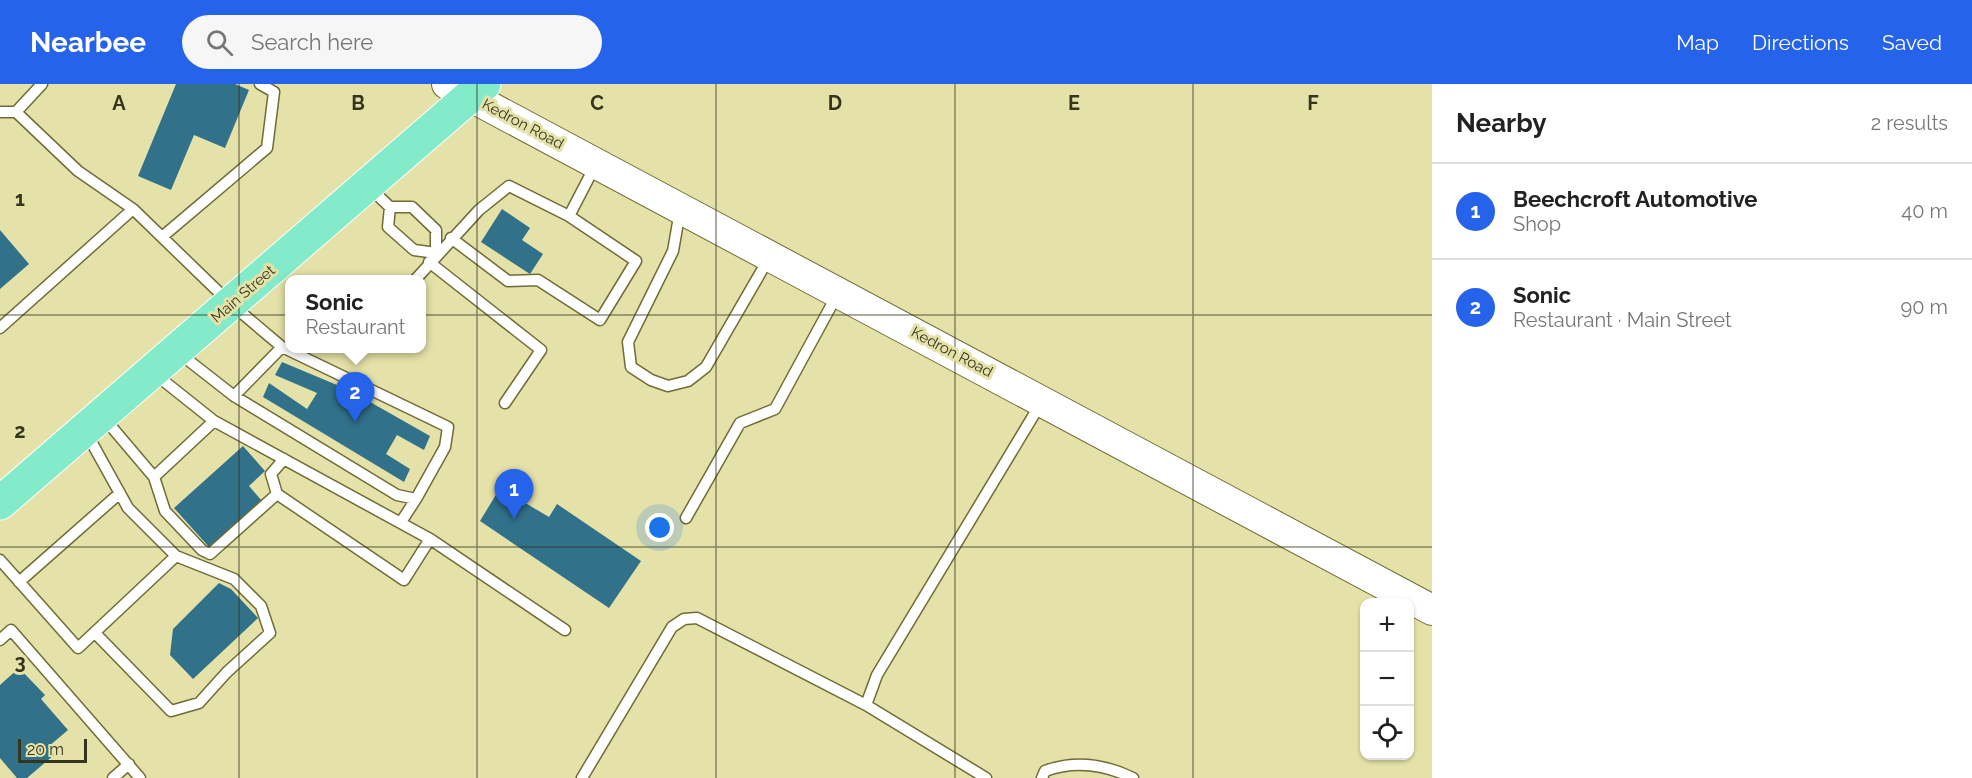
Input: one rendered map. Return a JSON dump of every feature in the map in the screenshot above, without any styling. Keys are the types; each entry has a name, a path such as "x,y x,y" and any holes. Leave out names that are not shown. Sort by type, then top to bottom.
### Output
{"main road":[{"name":"Kedron Road","path":"467,88 596,163 1432,609"},
{"name":"Main Street","path":"0,503 231,304 379,196 467,88"}],"lane":[{"path":"15,112 42,84"},
{"path":"162,237 267,148 274,92 260,84"},
{"path":"0,112 15,112 78,171 133,209 231,304 285,348"},
{"path":"569,216 596,163"},
{"path":"418,275 436,253 451,238 479,210 509,186 569,216 636,261 600,320 538,280 508,281 451,238"},
{"path":"379,196 387,227 414,250 436,253"},
{"path":"379,196 412,207 436,230 436,253"},
{"path":"681,208 673,251 628,342 631,368 651,380 668,386 688,381 706,367 770,255"},
{"path":"0,328 133,209"},
{"path":"429,262 541,350 505,403"},
{"path":"686,518 740,423 775,409 839,292"},
{"path":"234,396 282,347"},
{"path":"294,353 448,427 445,447 416,499 400,522"},
{"path":"164,362 234,396 397,495 416,499"},
{"path":"164,362 214,421 430,538 565,630"},
{"path":"866,705 877,675 1043,400"},
{"path":"154,477 214,421"},
{"path":"93,423 154,477 165,511 210,554 277,494"},
{"path":"93,423 128,508 176,556 234,579 261,606 270,633 227,672 200,704 171,711 95,633"},
{"path":"284,459 271,474 277,494 404,580 430,538"},
{"path":"19,582 120,493"},
{"path":"0,560 78,648 176,556"},
{"path":"582,778 672,627 684,619 697,618 866,705 986,778"},
{"path":"0,640 11,630 140,778"},
{"path":"1042,778 1045,771 1063,765 1088,763 1134,778"},
{"path":"113,778 129,764"}],"building":[{"path":"176,84 235,84 249,90 225,148 194,135 171,190 138,176"},
{"path":"502,209 530,228 522,240 543,254 530,274 481,242"},
{"path":"0,230 29,264 0,289"},
{"path":"282,362 349,390 430,436 424,450 397,435 386,454 410,469 404,482 263,397 269,383 307,409 317,393 275,375"},
{"path":"243,446 265,471 249,486 262,501 209,547 174,508"},
{"path":"500,488 549,517 557,504 641,561 609,608 480,521"},
{"path":"219,583 231,589 258,618 193,679 170,655 173,629"},
{"path":"19,668 45,695 41,699 68,730 48,747 54,755 27,778 17,778 0,758 0,685"}],"place":[{"name":"Sonic","path":"355,422"},
{"name":"Beechcroft Automotive","path":"514,519"}]}
